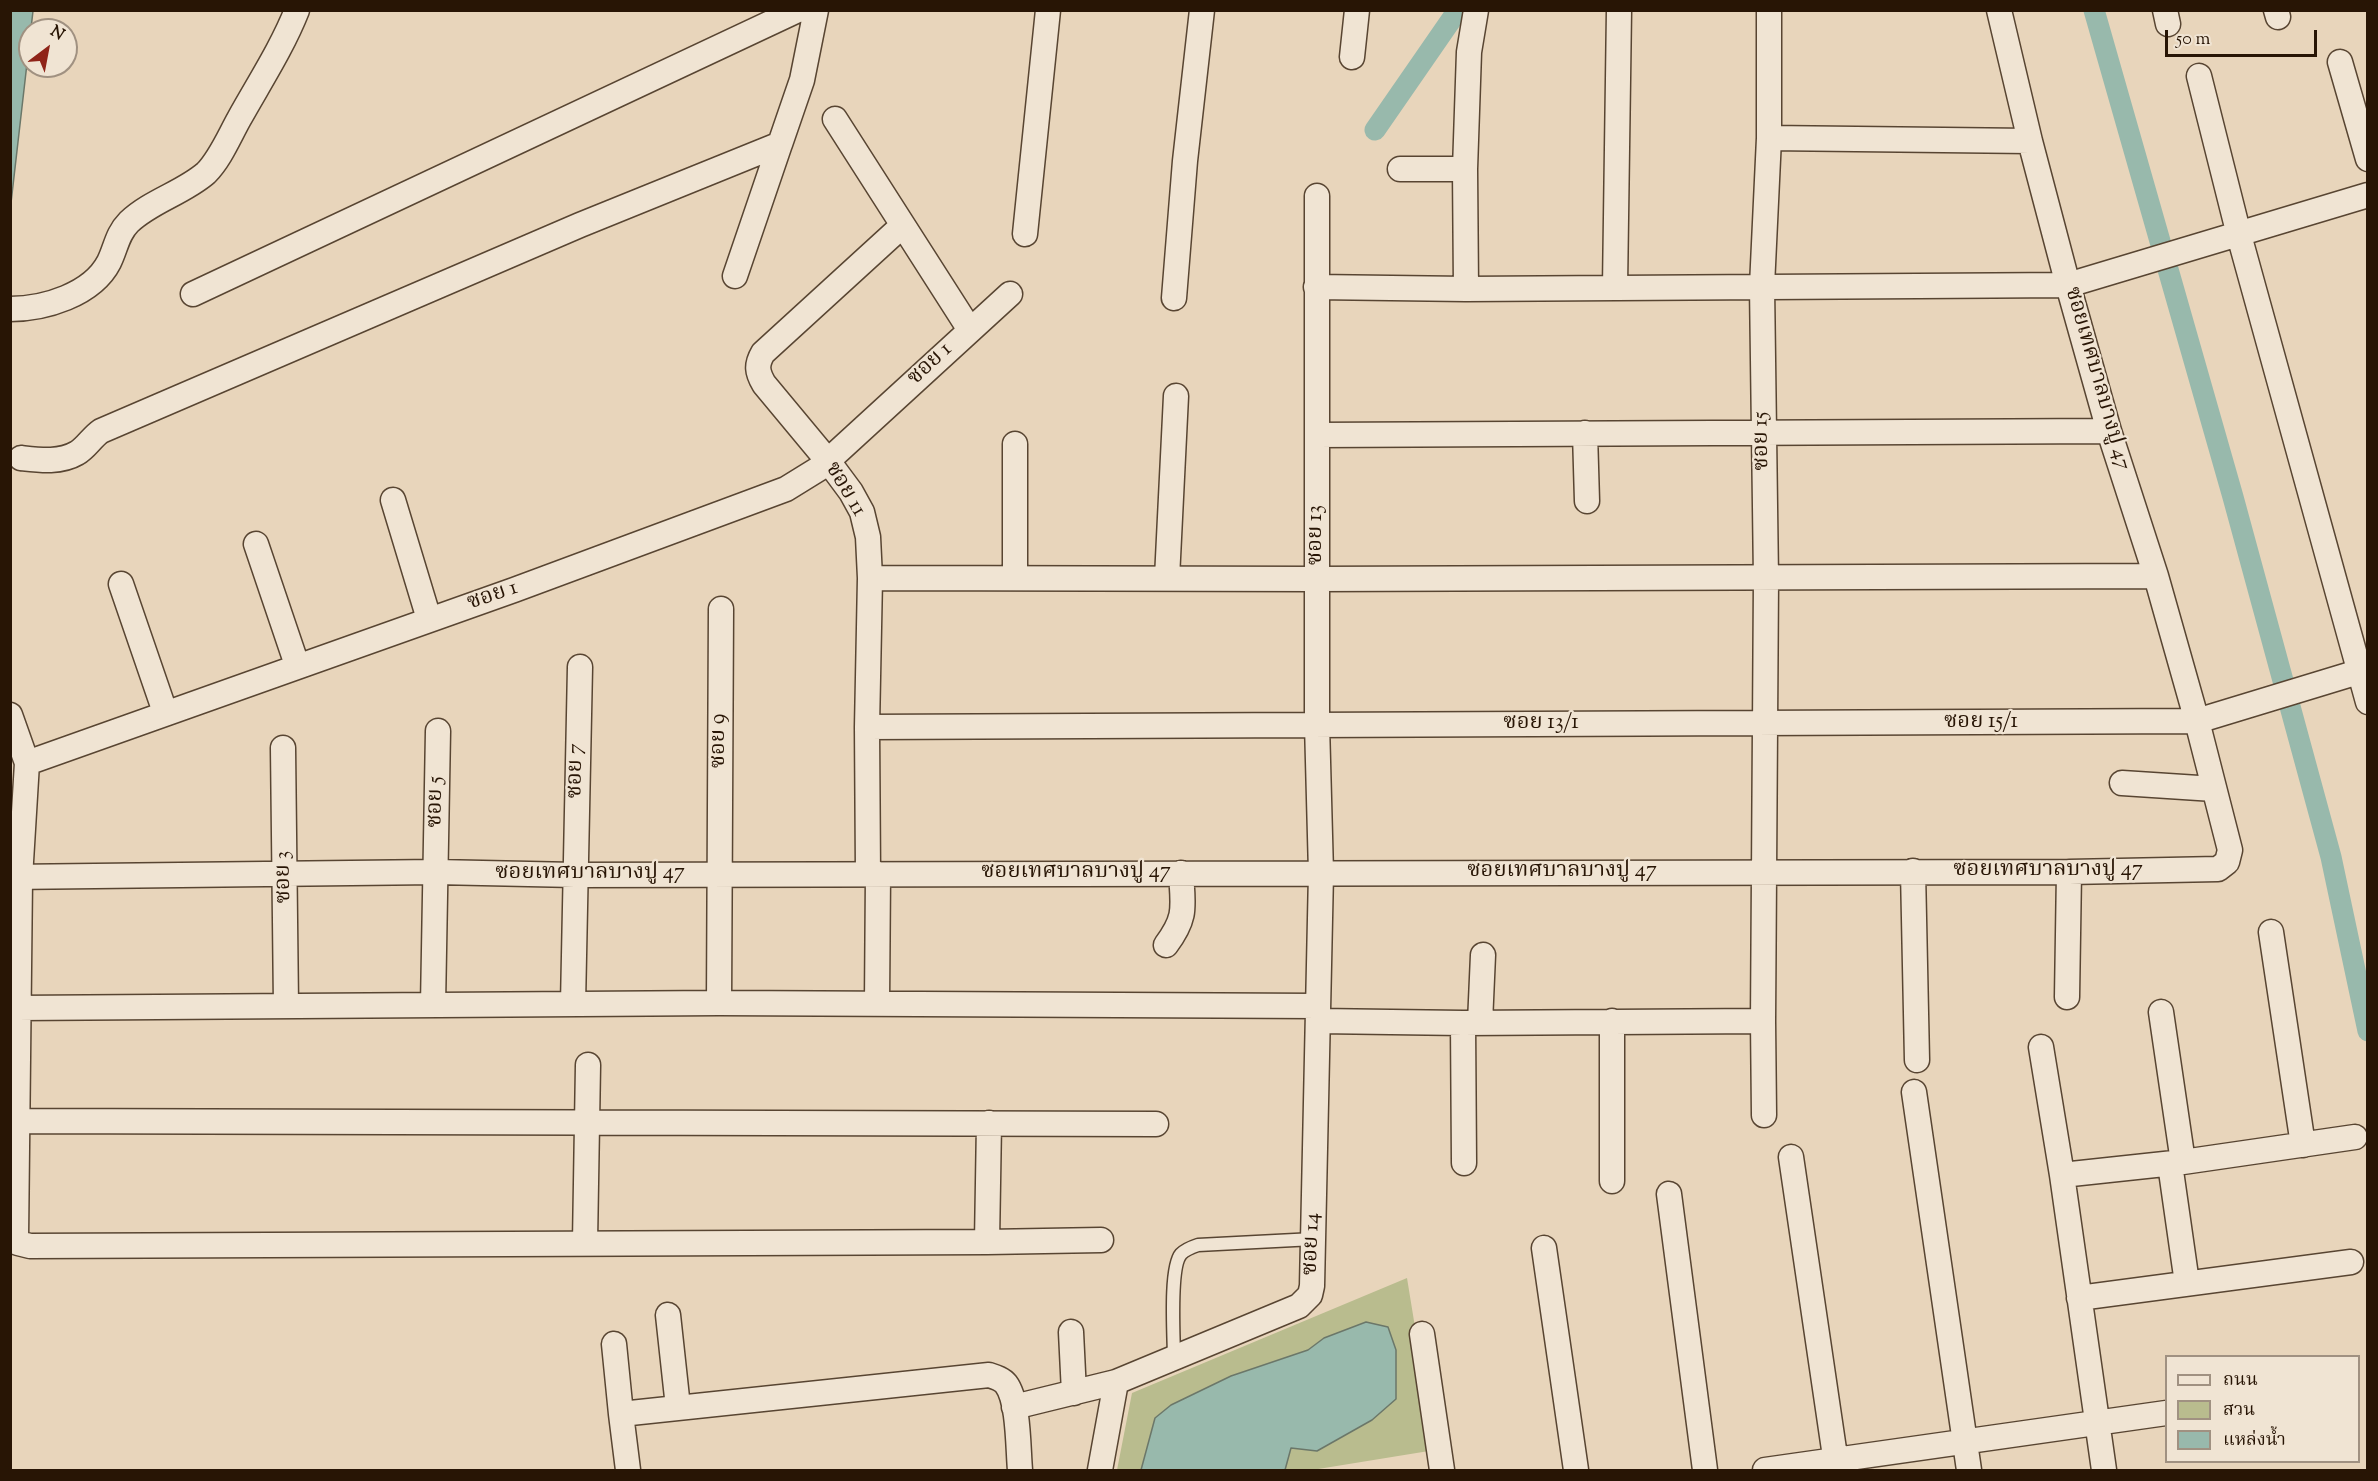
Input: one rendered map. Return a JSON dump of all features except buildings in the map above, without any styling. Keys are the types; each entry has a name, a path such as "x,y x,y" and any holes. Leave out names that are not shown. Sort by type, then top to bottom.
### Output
{"street":[{"path":"10,309 43,307 63,300 82,289 109,263 114,244 126,225 140,212 204,174 211,167 287,34 297,10"},
{"path":"193,294 798,10"},
{"path":"735,276 802,80 816,10"},
{"path":"1025,234 1048,10"},
{"path":"1174,298 1185,161 1202,10"},
{"path":"1352,57 1357,10"},
{"path":"1466,288 1465,169 1469,52 1476,10"},
{"path":"1615,287 1619,10"},
{"name":"ซอย 15","path":"1764,1115 1766,579 1762,286 1769,138 1769,10"},
{"name":"ซอยเทศบาลบางปู 47","path":"15,877 436,872 575,875 2069,872 2218,869 2228,862 2230,850 2156,576 2109,431 2068,285 2030,141 1999,10"},
{"path":"2340,62 2367,159"},
{"path":"2199,76 2239,235 2363,671 2367,702"},
{"path":"835,119 970,330"},
{"path":"1769,138 2030,141"},
{"path":"21,459 63,459 79,452 101,431 580,225 780,144"},
{"path":"1400,169 1465,169"},
{"path":"1316,287 2068,285 2367,195"},
{"name":"ซอย 13","path":"1317,196 1317,724 1321,873"},
{"name":"ซอย 11","path":"878,1003 867,727 870,578 868,537 862,512 851,492 828,460 764,384 758,374 757,366 764,353 902,226"},
{"name":"ซอย 1","path":"27,763 786,489 806,479 828,460 1010,294"},
{"path":"1167,578 1176,396"},
{"path":"1317,435 2109,431"},
{"path":"1585,433 1587,501"},
{"path":"1016,444 1016,578"},
{"path":"393,500 429,619"},
{"path":"256,544 297,665"},
{"path":"870,578 1766,579 2156,576"},
{"path":"121,584 165,712"},
{"name":"ซอย 9","path":"719,1003 721,609"},
{"name":"ซอย 7","path":"573,1004 580,667"},
{"name":"ซอย 15/1","path":"1765,724 2197,721 2363,671"},
{"path":"10,715 27,763 15,877 17,1008 15,1121 16,1238 18,1243 30,1246 1101,1240"},
{"name":"ซอย 13/1","path":"867,727 1765,724"},
{"name":"ซอย 5","path":"433,1005 438,731"},
{"name":"ซอย 3","path":"283,748 286,1006"},
{"path":"2122,783 2214,789"},
{"path":"1913,871 1917,1060"},
{"path":"2067,997 2069,872"},
{"path":"1166,945 1181,922 1182,873"},
{"name":"ซอย 14","path":"1014,1407 1116,1382 1306,1301 1312,1286 1314,1239 1321,873"},
{"path":"2271,932 2303,1145"},
{"path":"1464,1163 1472,1023 1483,955"},
{"path":"17,1008 878,1003 1318,1013 1472,1023 1763,1021"},
{"path":"2161,1012 2187,1283"},
{"path":"1612,1021 1612,1181"},
{"path":"2041,1047 2062,1175 2104,1470"},
{"path":"585,1242 588,1065"},
{"path":"1914,1092 1969,1470"},
{"path":"15,1121 1156,1124"},
{"path":"987,1242 989,1124"},
{"path":"2062,1175 2176,1163 2355,1137"},
{"path":"1791,1156 1837,1465"},
{"path":"1669,1194 1705,1470"},
{"path":"1544,1248 1576,1470"},
{"path":"2079,1298 2351,1262"},
{"path":"668,1315 678,1407"},
{"path":"1071,1332 1074,1393"},
{"path":"1422,1334 1442,1470"},
{"path":"614,1344 628,1470"},
{"path":"621,1414 989,1375 1005,1383 1014,1407 1020,1470"},
{"path":"1100,1470 1116,1382"},
{"path":"1766,1470 1837,1465 1964,1441 2165,1413"}],"lane":[{"path":"1174,1359 1173,1306 1176,1266 1180,1255 1198,1245 1314,1239"}],"green space":[{"path":"1407,1278 1435,1450 1312,1470 1285,1470 1291,1448 1317,1451 1372,1420 1396,1350 1388,1328 1366,1322 1324,1338 1308,1350 1231,1376 1171,1405 1155,1418 1141,1470 1117,1470 1132,1393"}],"water":[{"path":"10,11 33,11 32,18 18,18 18,78 25,78 11,203"},
{"path":"1366,1322 1388,1327 1396,1350 1396,1399 1372,1420 1317,1451 1291,1448 1285,1470 1141,1470 1155,1418 1171,1405 1231,1376 1308,1350 1324,1338"}],"waterway":[{"path":"1375,130 1458,10"},
{"path":"2094,10 2233,497 2331,857 2368,1031"}]}
